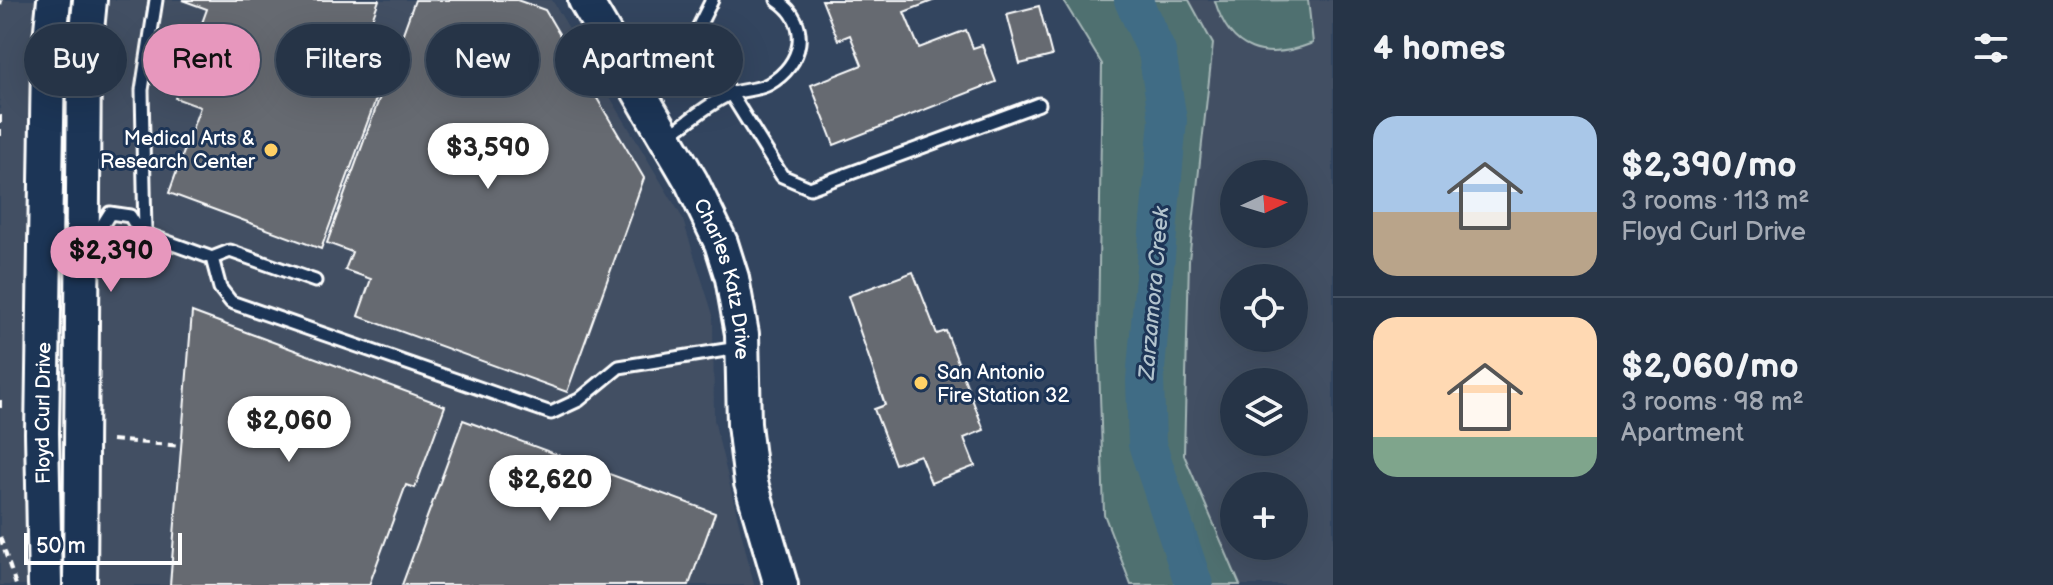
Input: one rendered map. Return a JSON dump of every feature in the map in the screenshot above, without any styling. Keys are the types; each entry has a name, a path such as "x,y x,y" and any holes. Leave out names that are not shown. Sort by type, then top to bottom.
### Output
{"street":[{"name":"Floyd Curl Drive","path":"45,585 42,433 48,59 54,0"},
{"name":"Floyd Curl Drive","path":"80,585 91,229 84,61 90,0"},
{"name":"Charles Katz Drive","path":"590,1 708,211 721,243 732,278 743,347 744,424 751,483 781,585"}],"lane":[{"path":"156,0 142,90 143,232 130,247 110,247 91,229 110,213 130,216 143,232 212,258 230,251 315,281"},
{"path":"700,24 712,0"},
{"path":"743,91 768,85 793,63 801,46 789,8 777,0"},
{"path":"666,137 727,96"},
{"path":"729,96 782,176 810,188 1039,104"},
{"path":"212,258 220,288 231,302 551,413 579,400 619,367 743,347"}],"path":[{"path":"0,115 0,136"},
{"path":"0,400 0,409"},
{"path":"112,440 181,446"},
{"path":"0,537 16,585"}],"shaded area":[{"path":"0,0 552,0 566,24 555,24 555,96 610,96 682,217 713,315 714,420 754,585 0,585"},
{"path":"1189,0 1333,0 1333,585 1240,585 1229,560 1308,560 1308,472 1220,472 1220,539 1184,455 1189,260 1213,44"}],"green space":[{"path":"1063,0 1189,0 1213,44 1189,260 1184,455 1220,539 1220,560 1229,560 1240,585 1131,585 1104,514 1098,335 1102,64"},
{"path":"1308,0 1313,43 1280,52 1265,52 1240,42 1230,32 1215,1"}],"building":[{"name":"Medical Arts & Research Center","path":"182,0 379,0 370,24 276,24 276,96 377,96 321,249 169,193 200,107 176,96 260,96 260,24 202,24 207,9"},
{"path":"415,0 517,0 545,10 555,27 555,96 596,96 644,178 567,392 358,316 371,279 345,270 352,252 327,243 380,96 410,96 410,24 406,24"},
{"path":"822,0 935,0 904,12 919,48 966,30 973,48 982,45 996,82 834,145 811,85 862,65 850,35 838,40"},
{"path":"1039,6 1052,56 1020,64 1007,14"},
{"name":"San Antonio Fire Station 32","path":"913,272 937,334 946,331 984,430 964,438 975,466 931,483 920,455 895,464 874,409 885,405 848,296"},
{"path":"192,312 445,406 415,488 406,485 369,585 170,585"},
{"path":"463,420 715,513 689,585 402,585"}],"waterway":[{"name":"Zarzamora Creek","path":"1133,0 1157,52 1168,120 1145,380 1147,444 1194,585"}],"place":[{"name":"Medical Arts & Research Center","path":"271,150"},
{"name":"San Antonio Fire Station 32","path":"921,383"}]}
